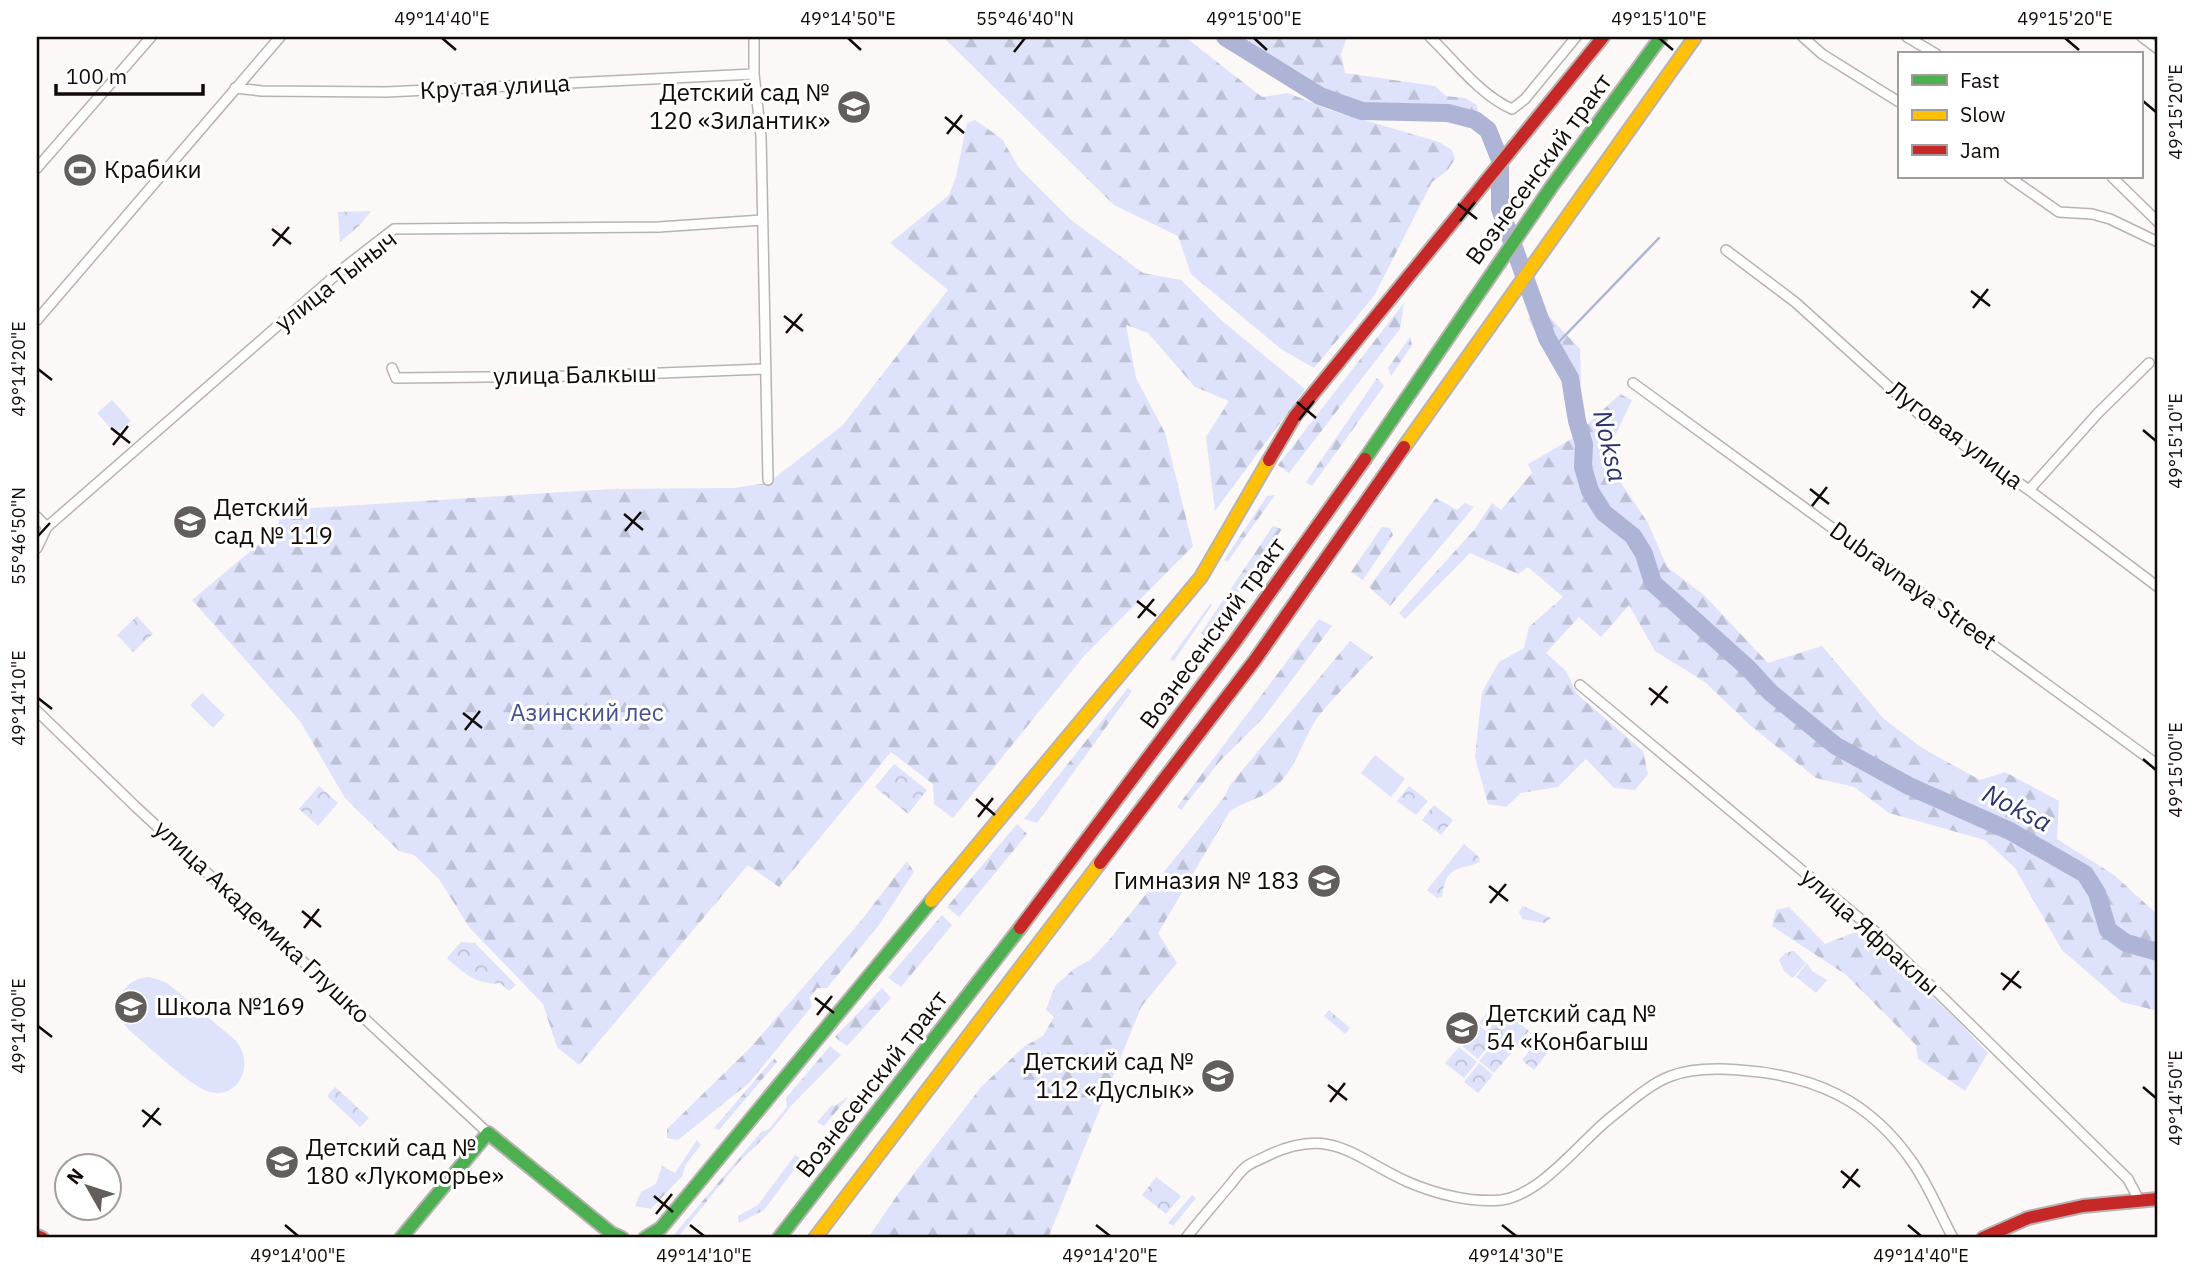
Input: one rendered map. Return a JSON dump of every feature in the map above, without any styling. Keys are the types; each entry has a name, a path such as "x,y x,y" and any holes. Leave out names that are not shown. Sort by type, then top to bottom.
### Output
{"main road":[{"path":"645,1238 661,1228 764,1101 1164,624 1215,554 1295,416 1603,37"},
{"name":"Вознесенский тракт","path":"779,1238 1236,641 1399,408 1488,275 1661,37"},
{"name":"Вознесенский тракт","path":"815,1238 1255,660 1501,308 1695,37"},
{"path":"401,1238 488,1133 611,1233 622,1238"},
{"path":"1983,1238 2028,1218 2083,1206 2158,1199"},
{"path":"37,1236 42,1238"}],"street":[{"path":"37,168 151,37"},
{"path":"37,320 280,37"},
{"path":"754,37 754,74 761,136 768,480"},
{"path":"1430,37 1488,93 1512,109 1525,99 1576,37"},
{"path":"1803,37 1822,54 1898,101"},
{"path":"1907,37 1933,52"},
{"path":"2142,37 2158,49"},
{"name":"Крутая улица","path":"235,88 262,91 386,92 754,74"},
{"path":"2010,178 2059,212 2092,214 2110,219 2158,242"},
{"path":"2113,178 2158,222"},
{"name":"улица Тыныч","path":"37,548 47,527 345,267 394,229 659,227 762,220"},
{"name":"Луговая улица","path":"1726,250 1795,302 1917,413 2029,491 2158,587"},
{"path":"2029,491 2098,413 2149,363"},
{"name":"улица Балкыш","path":"392,368 396,378 585,376 764,369"},
{"name":"Dubravnaya Street","path":"1633,383 2158,765"},
{"path":"37,517 47,527"},
{"name":"улица Яфраклы","path":"1580,685 1877,933 2128,1179 2138,1200"},
{"name":"улица Академика Глушко","path":"37,711 136,807 488,1133"},
{"path":"1186,1238 1247,1166 1285,1148 1303,1144 1326,1143 1346,1148 1410,1183 1452,1196 1501,1200 1518,1195 1555,1171 1608,1119 1660,1081 1672,1075 1720,1068 1805,1080 1854,1104 1881,1125 1914,1164 1952,1238"}],"green space":[{"path":"943,37 1185,37 1262,97 1288,93 1330,110 1439,142 1452,150 1455,159 1447,171 1432,182 1374,296 1314,368 1281,349 1191,274 1178,236 1114,205"},
{"path":"1244,37 1347,37 1341,54 1345,73 1435,86 1446,96 1465,98 1477,105 1478,117 1454,108 1363,106 1323,92"},
{"name":"Азинский лес","path":"975,120 1002,139 1019,168 1071,220 1143,273 1181,280 1221,320 1305,389 1215,511 1206,437 1229,401 1195,387 1148,333 1126,325 1136,378 1165,433 1193,546 1084,656 953,818 934,804 933,784 891,752 779,887 748,865 579,1065 557,1047 543,1004 469,927 439,879 414,855 399,851 345,798 300,721 192,600 277,529 281,510 612,489 734,488 768,483 843,425 948,290 890,243 949,195 956,177 967,123"},
{"path":"371,211 359,226 340,242 338,212"},
{"path":"1404,303 1400,329 1289,473 1278,465"},
{"path":"1543,310 1580,349 1581,383 1569,386 1528,319"},
{"path":"1410,337 1412,345 1391,376 1388,368"},
{"path":"1377,378 1384,386 1312,486 1306,482"},
{"path":"1620,394 1632,400 1614,438 1615,474 1648,523 1667,567 1704,595 1768,663 1822,646 1884,719 1922,748 1980,780 2005,772 2059,801 2057,839 2114,875 2158,915 2158,1011 2122,1002 2062,950 2015,868 1985,840 1889,813 1854,787 1816,778 1751,726 1705,682 1655,651 1629,605 1601,637 1579,617 1546,653 1566,671 1577,694 1643,751 1648,774 1635,790 1614,788 1586,759 1558,787 1521,793 1506,807 1488,804 1475,757 1482,692 1499,662 1524,648 1529,627 1563,597 1528,567 1518,574 1470,553 1405,619 1399,613 1474,530 1492,503 1501,510 1532,473 1528,464 1573,438"},
{"path":"112,400 131,421 116,434 97,413"},
{"path":"1275,495 1228,561 1224,560 1267,496"},
{"path":"1436,498 1457,510 1465,503 1474,507 1390,606 1369,587"},
{"path":"1273,526 1282,529 1206,637 1201,633"},
{"path":"1382,527 1390,528 1393,535 1363,580 1351,572"},
{"path":"1211,603 1174,661 1170,659"},
{"path":"137,616 153,634 133,652 117,635"},
{"path":"1319,619 1332,626 1264,717 1220,761 1181,810 1177,807"},
{"path":"1350,641 1373,657 1318,717 1295,761 1276,786 1230,811 1158,933 1177,963 1141,1007 1048,1238 868,1238 898,1194 982,1086 1025,1046 1043,1036 1054,1017 1046,1010 1055,986 1075,968 1090,960 1109,940 1225,796 1230,785"},
{"path":"1128,688 1132,691 1037,823 1024,819"},
{"path":"202,693 225,715 213,728 190,705"},
{"path":"1375,755 1405,779 1391,797 1361,773"},
{"path":"894,764 927,790 908,814 875,787"},
{"path":"319,786 338,803 318,826 299,809"},
{"path":"1409,786 1428,801 1416,815 1397,801"},
{"path":"1434,805 1453,820 1441,835 1422,820"},
{"path":"1017,824 1027,834 959,917 947,907"},
{"path":"1464,844 1479,857 1480,862 1454,870 1447,879 1442,897 1437,898 1427,890"},
{"path":"907,861 914,872 879,925 827,988 817,988 810,998 812,1006 749,1083 678,1140 667,1138 667,1129 751,1047 860,922"},
{"path":"1523,906 1551,918 1544,923 1522,919 1519,912"},
{"path":"1789,907 1825,944 1856,932 1959,1022 1988,1053 1965,1091 1918,1059 1916,1045 1845,974 1772,926 1776,910"},
{"path":"942,915 952,925 901,987 888,978"},
{"path":"461,942 475,943 516,985 509,991 500,983 478,980 458,968 447,958"},
{"path":"1794,951 1806,963 1793,978 1784,971 1779,960 1785,953"},
{"path":"1807,963 1812,971 1827,980 1816,993 1796,977"},
{"path":"150,977 167,983 234,1039 241,1048 244,1068 241,1078 228,1091 218,1093 199,1087 129,1030 119,1013 121,996 125,988 132,983"},
{"path":"882,988 891,998 847,1046 835,1037"},
{"path":"1495,1004 1529,1031 1513,1050 1479,1023"},
{"path":"1329,1010 1350,1028 1345,1034 1324,1016"},
{"path":"1479,1025 1495,1038 1478,1059 1462,1046"},
{"path":"1540,1037 1552,1047 1534,1070 1522,1060"},
{"path":"1496,1040 1512,1052 1494,1073 1479,1061"},
{"path":"830,1046 841,1055 737,1164 678,1237 673,1236 761,1132 769,1129 787,1107 786,1098"},
{"path":"1459,1047 1477,1062 1464,1078 1445,1063"},
{"path":"774,1058 777,1062 719,1130 714,1128"},
{"path":"1479,1063 1493,1075 1478,1093 1464,1082"},
{"path":"335,1087 369,1118 360,1127 327,1096"},
{"path":"849,1096 824,1126 817,1122 832,1105 835,1106"},
{"path":"697,1140 701,1145 686,1164 682,1176 651,1209 635,1206 641,1192 656,1184 662,1166 675,1173"},
{"path":"795,1155 802,1159 764,1210 739,1223 738,1216 758,1205"},
{"path":"1156,1177 1181,1196 1166,1214 1142,1195"},
{"path":"1192,1195 1196,1198 1173,1226 1168,1223"}],"waterway":[{"name":"Noksa","path":"1225,37 1320,96 1362,111 1448,113 1475,120 1488,130 1500,160 1500,209 1547,338 1570,378 1584,444 1583,467 1590,491 1604,513 1633,536 1644,554 1653,583 1749,669 1770,692 1836,746 1909,786 2010,831 2085,874 2097,893 2108,930 2126,943 2158,952"},
{"path":"1553,348 1659,238"}],"traffic: fast":[{"path":"1365,459 1552,186 1661,37"},
{"path":"645,1238 661,1228 931,901"},
{"path":"779,1238 1020,928"},
{"path":"401,1238 488,1133 611,1233 622,1238"}],"traffic: slow":[{"path":"1404,447 1695,37"},
{"path":"931,901 1201,577 1269,460"},
{"path":"815,1238 1100,863"}],"traffic: jam":[{"path":"1269,460 1295,416 1603,37"},
{"path":"1100,863 1255,660 1404,447"},
{"path":"1020,928 1234,643 1365,459"},
{"path":"1983,1238 2028,1218 2083,1206 2158,1199"},
{"path":"37,1236 42,1238"}],"place":[{"name":"Детский сад № 120 «Зилантик»","path":"854,107"},
{"name":"Крабики","path":"80,170"},
{"name":"Детский сад № 119","path":"190,522"},
{"name":"Гимназия № 183","path":"1324,881"},
{"name":"Школа №169","path":"131,1007"},
{"name":"Детский сад № 54 «Конбагыш","path":"1462,1028"},
{"name":"Детский сад № 112 «Дуслык»","path":"1218,1076"},
{"name":"Детский сад № 180 «Лукоморье»","path":"282,1162"}]}
